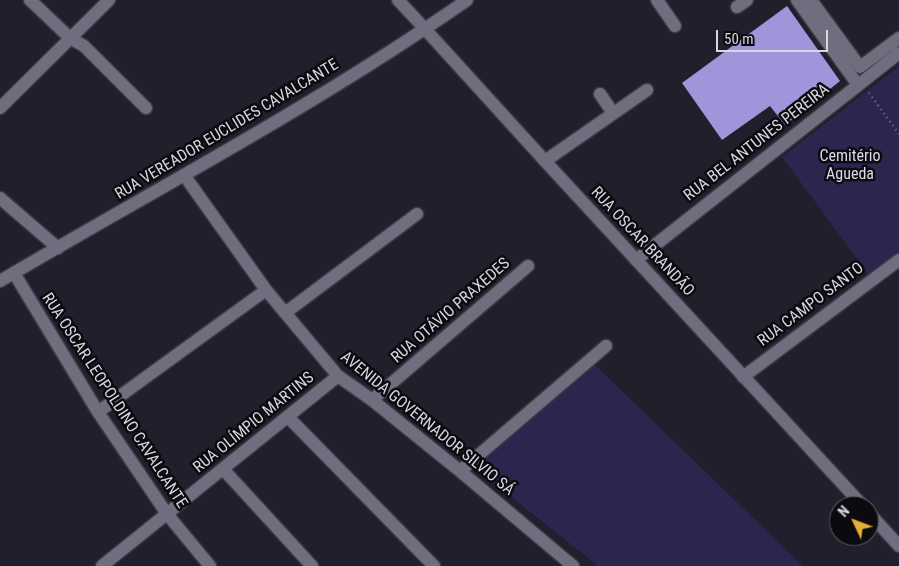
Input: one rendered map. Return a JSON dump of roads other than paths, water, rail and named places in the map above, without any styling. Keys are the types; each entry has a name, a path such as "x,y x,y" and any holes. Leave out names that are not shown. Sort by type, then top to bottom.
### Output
{"street":[{"path":"30,0 70,38 84,46 146,108"},
{"path":"0,107 109,0"},
{"name":"RUA OSCAR BRANDÃO","path":"398,0 854,496"},
{"name":"RUA VEREADOR EUCLIDES CAVALCANTE","path":"0,282 312,100 425,30 467,0"},
{"path":"656,0 675,26"},
{"path":"798,0 858,84"},
{"path":"812,0 860,67 899,38"},
{"name":"RUA BEL ANTUNES PEREIRA","path":"636,260 899,53"},
{"path":"545,161 646,90"},
{"path":"600,94 613,113"},
{"name":"AVENIDA GOVERNADOR SILVIO SÁ","path":"184,175 266,290 338,376 372,400 460,471 573,566"},
{"path":"0,198 58,248"},
{"path":"285,313 417,214"},
{"name":"RUA CAMPO SANTO","path":"743,377 899,260"},
{"name":"RUA OTÁVIO PRAXEDES","path":"372,400 528,266"},
{"name":"RUA OSCAR LEOPOLDINO CAVALCANTE","path":"14,274 98,412 167,514 210,566"},
{"path":"98,412 266,290"},
{"path":"460,471 606,346"},
{"name":"RUA OLÍMPIO MARTINS","path":"102,566 338,376"},
{"path":"288,417 434,566"},
{"path":"223,469 312,566"},
{"path":"879,524 899,546"}],"park label":[{"name":"Cemitério Agueda","path":"850,166"}]}
